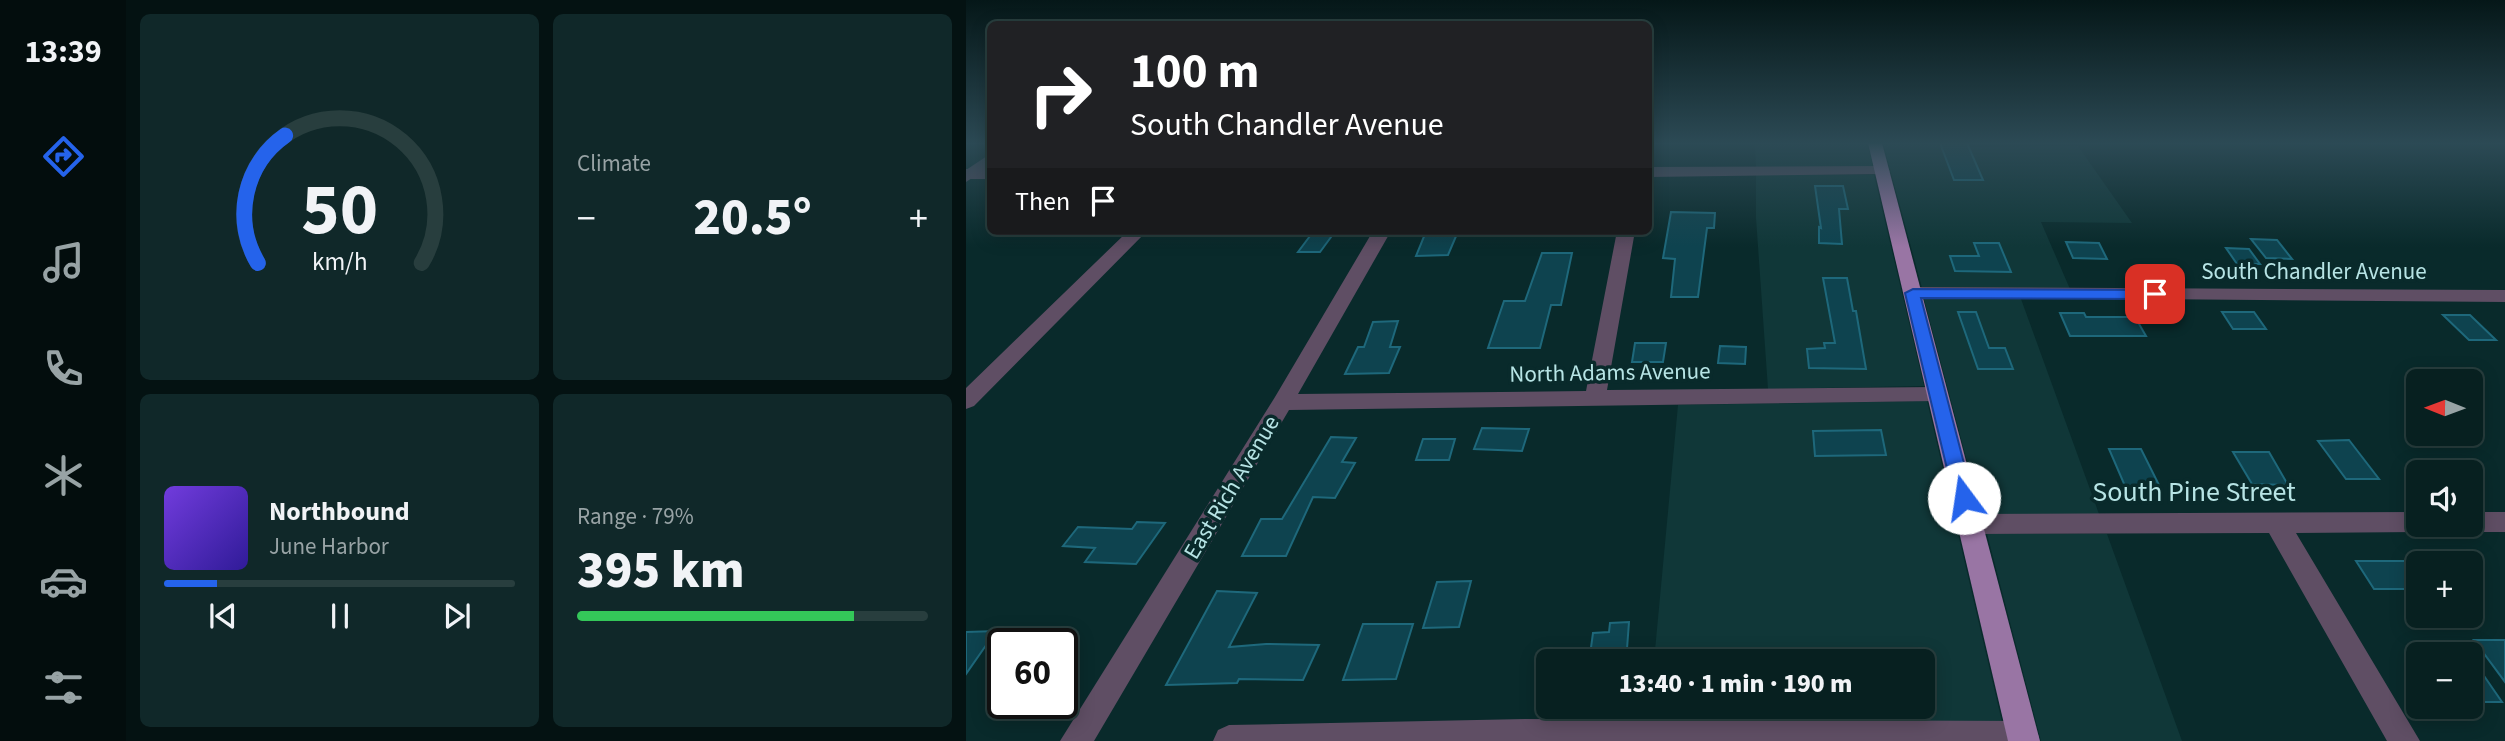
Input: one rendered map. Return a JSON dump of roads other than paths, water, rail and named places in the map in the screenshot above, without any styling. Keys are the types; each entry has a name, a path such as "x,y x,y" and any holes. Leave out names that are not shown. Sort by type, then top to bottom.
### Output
{"main road":[{"path":"1884,178 2024,739"}],"street":[{"path":"966,401 1134,235"},
{"name":"East Rich Avenue","path":"1076,741 1283,402 1380,235"},
{"path":"1595,398 1625,235"},
{"name":"South Chandler Avenue","path":"1913,293 2505,296"},
{"name":"North Adams Avenue","path":"1283,402 1937,394"},
{"name":"South Pine Street","path":"1970,524 2406,522"},
{"path":"2483,522 2505,522"},
{"path":"2276,523 2404,741"},
{"path":"1229,741 1524,738 2024,739"}]}
